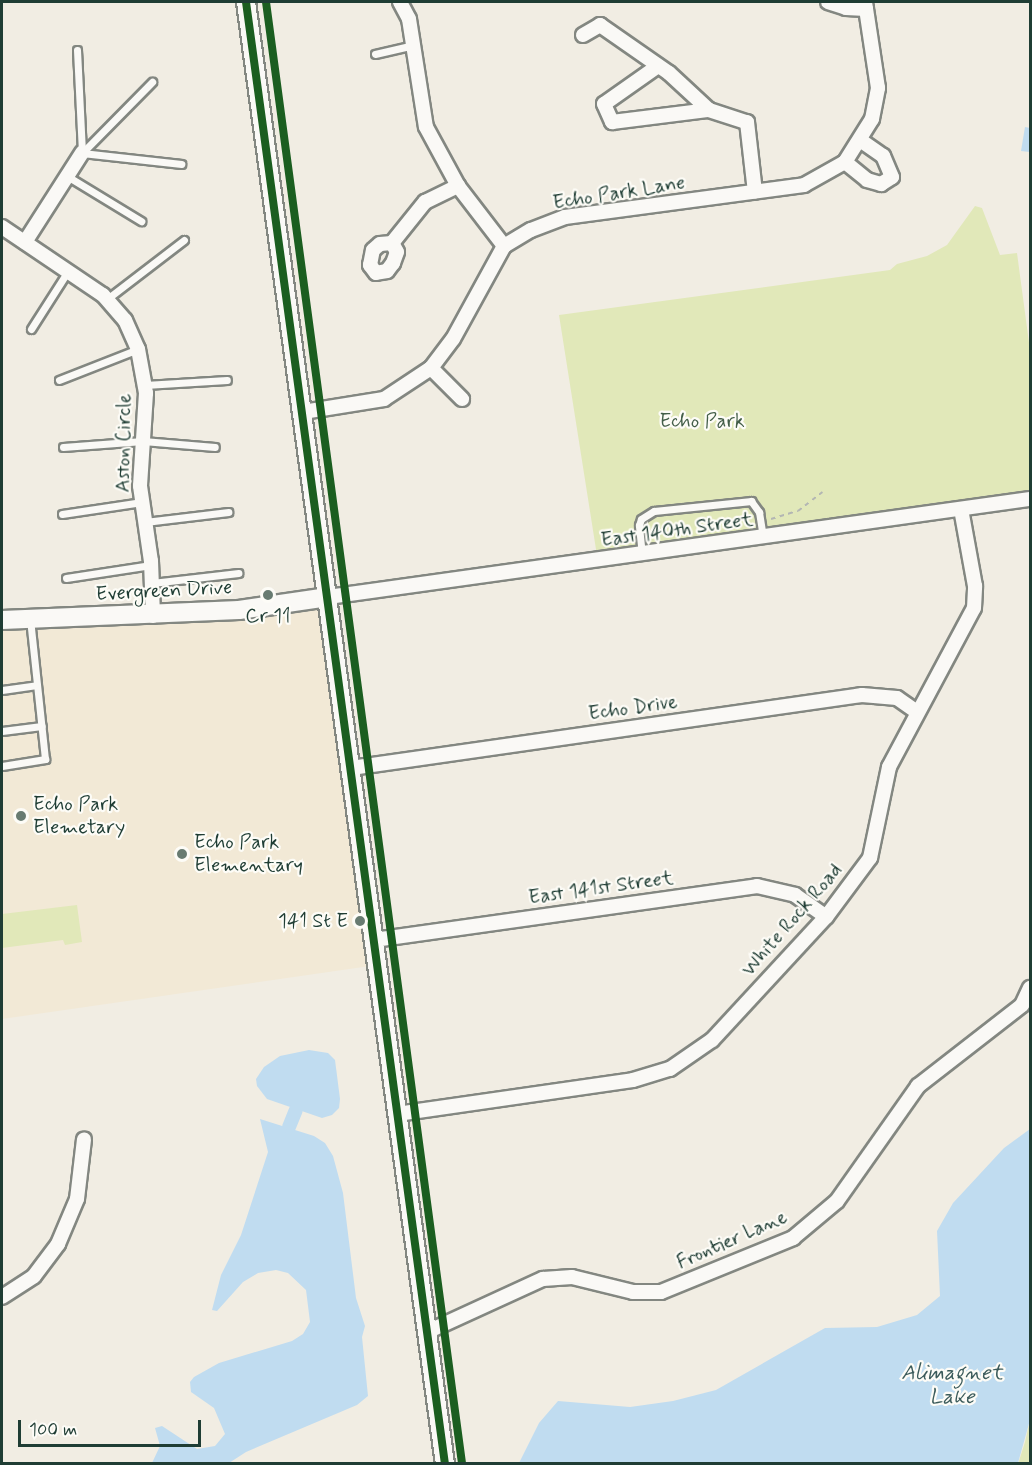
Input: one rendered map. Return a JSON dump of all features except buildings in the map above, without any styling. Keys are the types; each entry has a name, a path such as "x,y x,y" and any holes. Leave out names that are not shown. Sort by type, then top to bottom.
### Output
{"street":[{"path":"246,2 446,1464"},
{"path":"303,412 384,399 431,368 453,339 504,246 458,186 426,127 409,19 400,2"},
{"path":"828,2 846,8 866,5"},
{"name":"Echo Park Lane","path":"504,246 565,217 804,185 845,162 872,119 878,88 866,5"},
{"path":"583,34 600,25 658,66 709,110 747,122 755,192"},
{"path":"658,66 604,104 612,122 709,110"},
{"path":"845,162 867,180 881,184 892,177 883,156 860,140"},
{"path":"25,242 82,153"},
{"path":"392,243 424,202 458,186"},
{"name":"Aston Circle","path":"2,227 107,299 124,320 138,349 145,385 142,502 151,565 153,616"},
{"path":"431,368 462,399"},
{"name":"East 140th Street","path":"328,597 642,555 1030,499"},
{"name":"White Rock Road","path":"397,1114 633,1080 670,1069 712,1040 826,917 870,858 889,767 974,608 975,586 961,509"},
{"name":"Evergreen Drive","path":"2,620 153,616 239,610 328,597"},
{"name":"Echo Drive","path":"351,768 862,695 897,698 917,712"},
{"name":"East 141st Street","path":"374,940 757,886 795,895 826,917"},
{"name":"Frontier Lane","path":"427,1332 543,1279 572,1277 633,1292 661,1292 793,1238 837,1201 918,1086 1022,1005 1030,988"},
{"path":"2,1297 34,1276 58,1244 77,1199 84,1139"}],"lane":[{"path":"375,54 414,45"},
{"path":"76,50 82,153"},
{"path":"82,153 152,82"},
{"path":"82,153 182,164"},
{"path":"67,176 141,222"},
{"path":"107,299 184,240"},
{"path":"32,329 68,271"},
{"path":"59,380 138,349"},
{"path":"145,385 227,380"},
{"path":"63,447 143,441 215,447"},
{"path":"642,555 639,525 641,519 654,511 751,501 759,512 763,538"},
{"path":"62,514 142,502"},
{"path":"145,522 228,512"},
{"path":"66,578 151,565"},
{"path":"152,583 238,573"},
{"path":"2,766 45,759 30,620"},
{"path":"2,690 37,685"},
{"path":"2,731 42,726"}],"path":[{"path":"765,521 798,511 822,492"}],"shaded area":[{"name":"Echo Park Elementary","path":"328,597 377,965 2,1019 2,620"}],"green space":[{"name":"Echo Park","path":"975,206 982,208 1000,255 1017,253 1030,350 1030,499 598,562 559,315 890,270 897,264 927,256 947,245"},
{"path":"77,905 82,942 65,945 63,940 2,948 2,914"},
{"path":"1030,1420 1030,1463 1018,1464 1025,1442"}],"water":[{"path":"1025,127 1030,128 1030,152 1021,151"},
{"path":"309,1050 328,1053 335,1060 339,1108 332,1115 322,1118 267,1099 257,1086 256,1079 264,1067 280,1056"},
{"path":"260,1119 314,1136 325,1143 333,1156 343,1193 356,1298 365,1326 362,1337 368,1396 357,1405 246,1452 229,1463 152,1463 160,1446 155,1428 162,1426 197,1449 215,1446 225,1434 214,1408 191,1392 190,1382 194,1377 219,1363 292,1341 303,1334 310,1322 306,1290 288,1273 276,1270 258,1273 243,1282 217,1311 212,1310 221,1275 241,1235 268,1152"},
{"name":"Alimagnet Lake","path":"1030,1129 1030,1420 1018,1463 519,1463 539,1423 558,1401 630,1407 673,1401 716,1390 825,1328 877,1327 917,1315 940,1296 937,1231 953,1203 1004,1148"}],"waterway":[{"path":"289,1127 296,1110"}],"cycle path":[{"path":"246,2 445,1464"},
{"path":"266,2 462,1464"}],"place":[{"name":"Cr 11","path":"268,595"},
{"name":"Echo Park Elemetary","path":"21,816"},
{"name":"Echo Park Elementary","path":"182,854"},
{"name":"141 St E","path":"360,921"}]}
